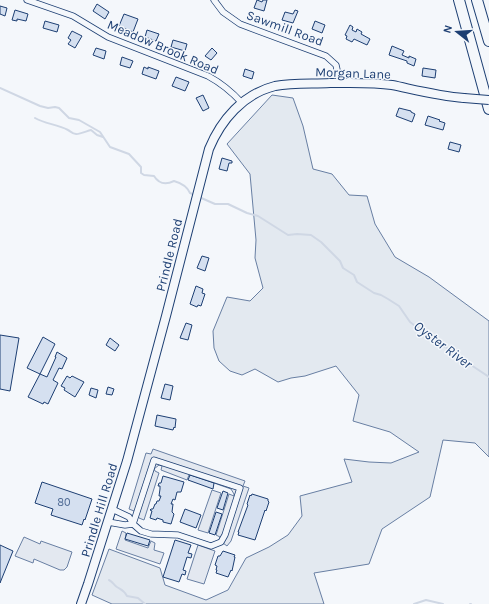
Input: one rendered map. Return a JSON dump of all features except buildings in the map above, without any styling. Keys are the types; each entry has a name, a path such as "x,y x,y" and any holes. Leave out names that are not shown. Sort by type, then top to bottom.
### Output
{"highway":[{"path":"459,0 489,109"},
{"path":"478,0 489,41"}],"street":[{"name":"Meadow Brook Road","path":"27,0 73,16 108,37 208,76 218,81 234,93 242,103"},
{"name":"Sawmill Road","path":"214,0 223,12 240,24 326,56 336,65 340,83"},
{"name":"Morgan Lane","path":"242,103 259,92 274,87 286,85 340,83 390,85 442,96 489,100"},
{"name":"Prindle Road","path":"137,423 209,149 216,133 226,119 242,103"},
{"name":"Prindle Hill Road","path":"81,604 108,522 137,423"},
{"path":"112,508 129,517 133,524 141,531 150,534 178,535 211,546 221,542 225,535 240,488 154,460 133,524"},
{"path":"108,522 124,525 133,524"}],"shaded area":[{"path":"272,95 293,98 303,126 313,169 332,174 349,195 367,196 375,224 395,257 429,277 489,321 489,457 475,443 443,440 430,497 382,529 369,564 314,573 324,604 112,604 92,595 109,549 160,568 165,585 206,600 228,590 246,558 269,547 288,535 302,516 300,496 352,482 344,459 391,463 419,452 390,432 353,421 359,395 336,366 305,376 278,382 255,369 242,375 230,371 219,361 214,348 213,331 227,297 250,301 263,288 255,258 256,240 250,174 227,144"},
{"path":"153,449 245,481 243,486 249,488 231,541 227,546 219,540 220,537 216,535 229,494 234,496 231,489 189,475 187,480 161,470 162,466 159,465 154,469 159,473 144,520 139,518 134,511 129,509 146,453 151,454"},
{"path":"212,490 221,493 208,533 198,530"},
{"path":"122,531 126,533 125,540 148,548 151,541 155,543 154,550 164,553 160,564 116,549"},
{"path":"24,537 40,544 41,541 72,552 67,567 64,570 60,570 34,559 33,563 15,556"},
{"path":"198,545 215,551 204,584 187,579"}],"waterway":[{"name":"Oyster River","path":"0,88 40,106 59,108 69,118 79,120 100,132 110,147 129,154 141,167 141,173 144,175 154,176 158,181 163,183 174,181 195,195"},
{"path":"35,118 64,128 75,134 91,130 97,135 103,137"},
{"name":"Oyster River","path":"199,197 215,204 228,204 247,213 258,216 288,235 311,235 321,242 340,261 343,268 354,275 357,282 399,306 410,322 457,355 461,361 468,363 489,377"},
{"path":"109,580 124,591 127,596 138,598 145,604"},
{"path":"414,604 426,600 443,604"}]}
